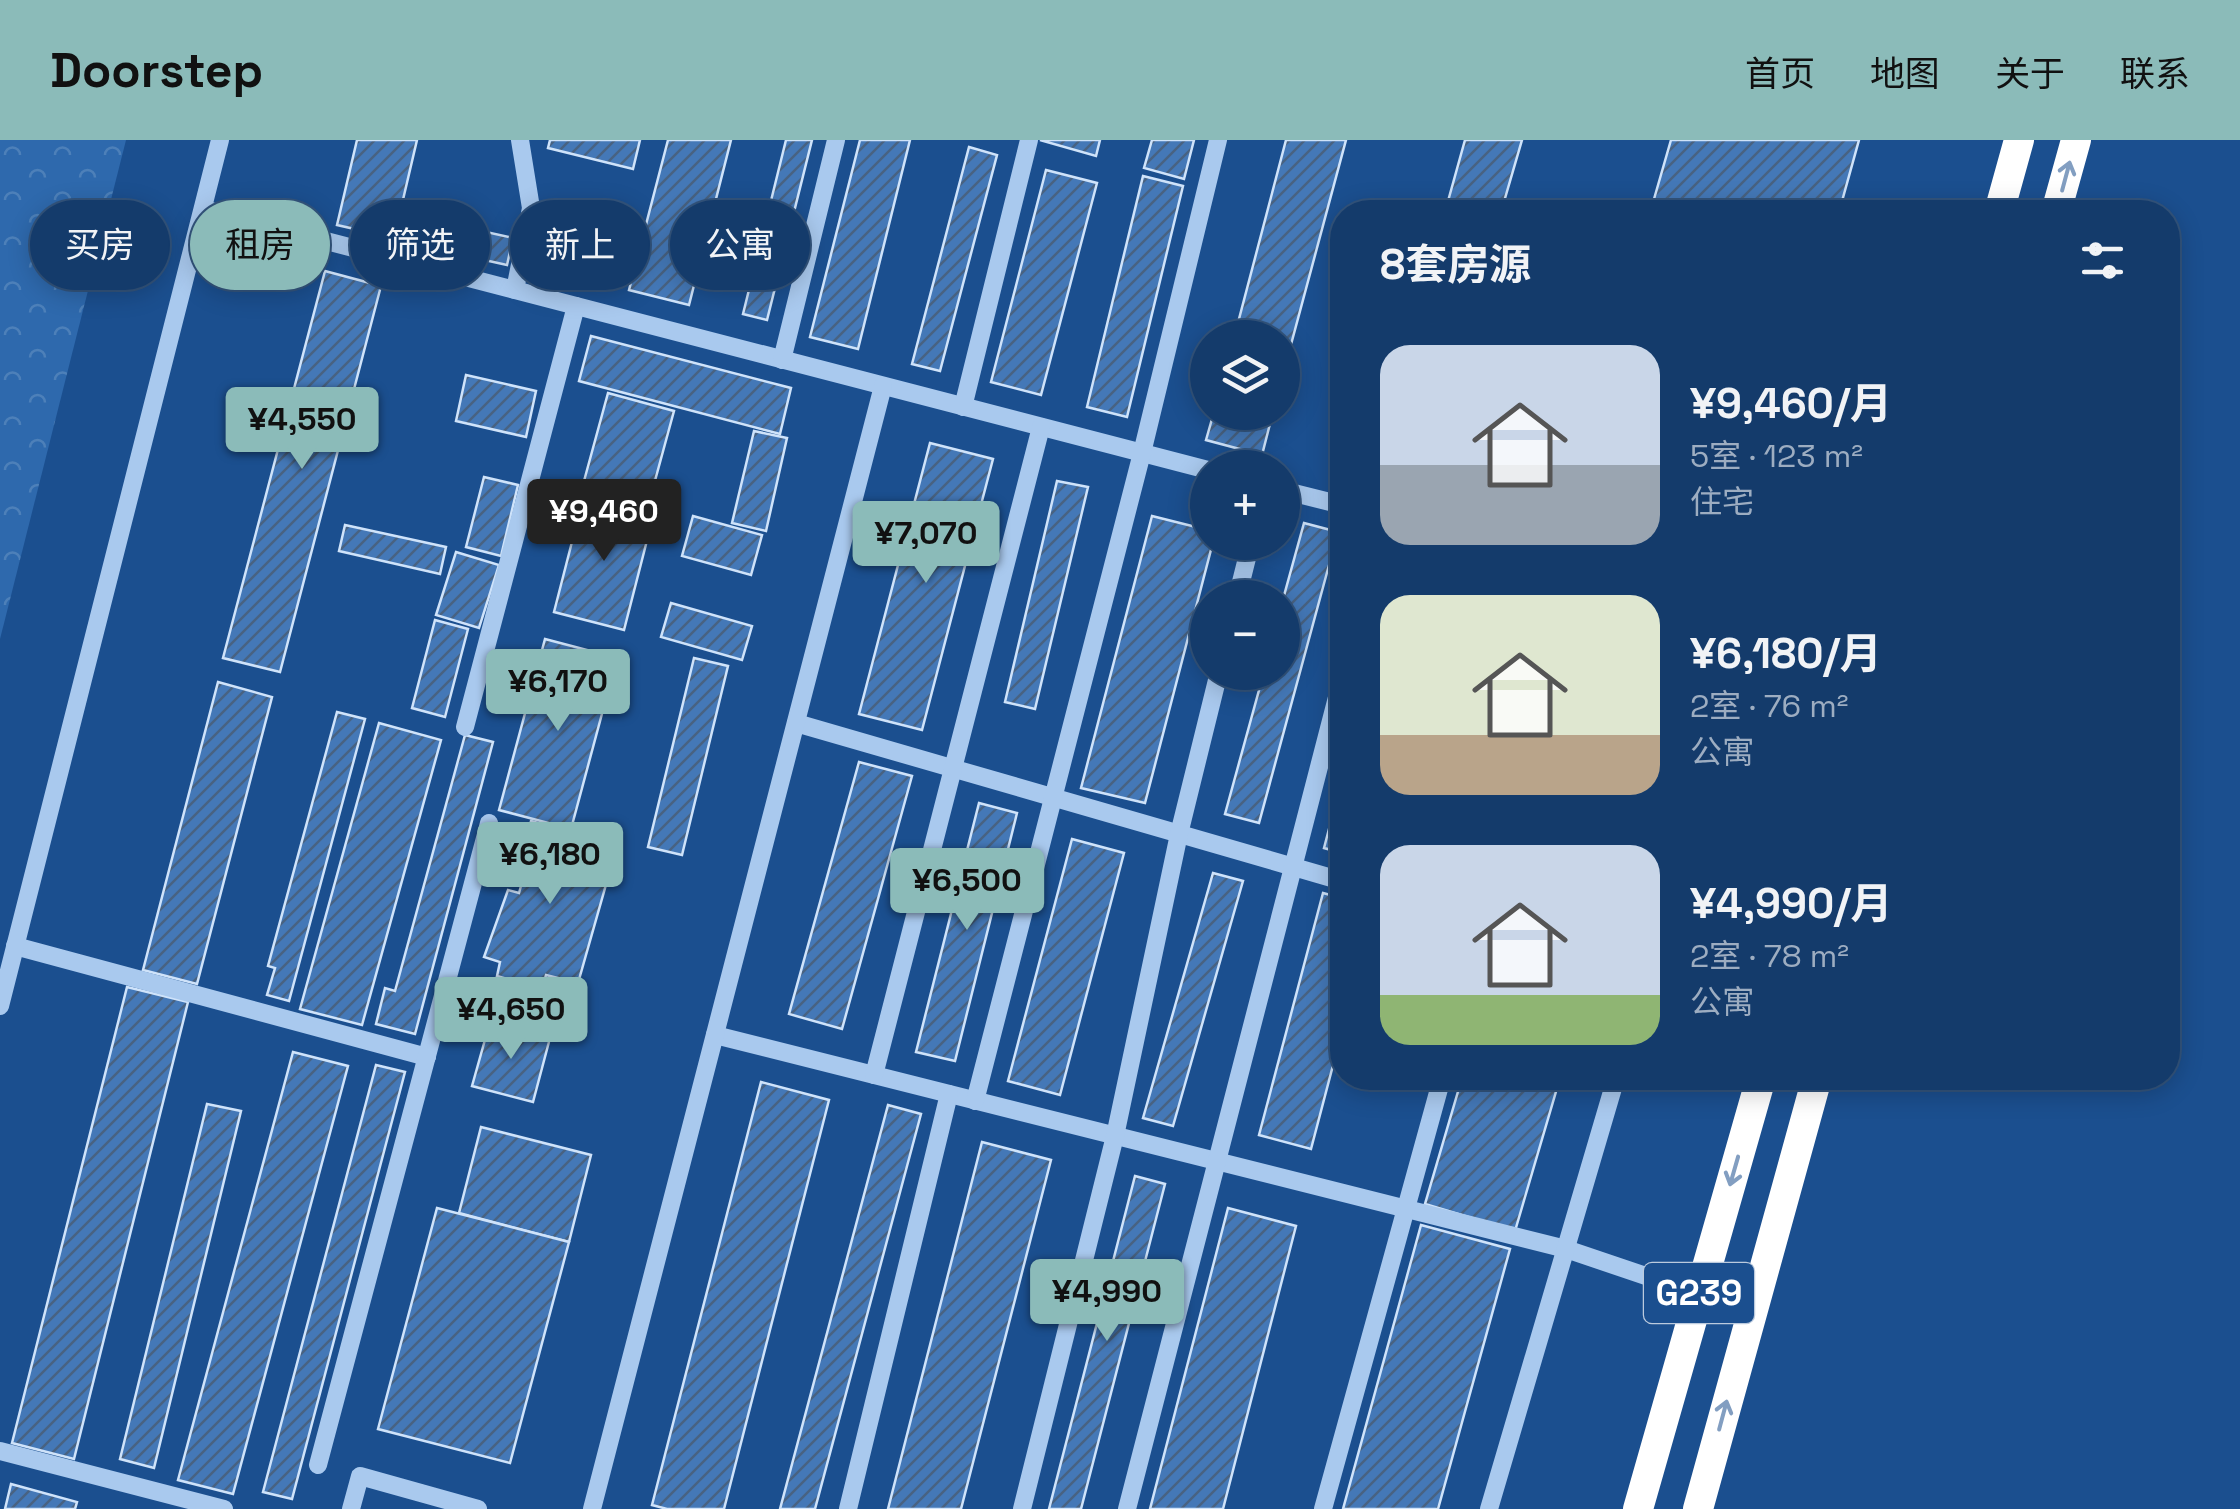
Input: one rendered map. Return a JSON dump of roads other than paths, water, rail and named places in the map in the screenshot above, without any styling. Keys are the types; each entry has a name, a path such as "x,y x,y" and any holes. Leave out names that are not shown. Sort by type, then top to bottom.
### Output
{"highway":[{"path":"2003,200 2019,140"},
{"path":"2059,200 2076,140"},
{"name":"G239","path":"1638,1509 1758,1090"},
{"name":"G239","path":"1698,1509 1814,1090"}],"street":[{"path":"205,200 220,140"},
{"path":"520,140 530,200"},
{"path":"782,360 836,140"},
{"path":"963,407 1029,140"},
{"path":"975,1100 1142,453 1218,140"},
{"path":"330,241 510,288"},
{"path":"0,1006 190,259"},
{"path":"516,290 1190,465"},
{"path":"465,726 576,306"},
{"path":"592,1509 883,386"},
{"path":"874,1075 1041,428"},
{"path":"1300,494 1330,502"},
{"path":"1022,1509 1115,1136 1214,690"},
{"path":"796,723 1330,878"},
{"path":"1127,1509 1330,725"},
{"path":"318,1466 489,823"},
{"path":"15,946 426,1058"},
{"path":"715,1036 1566,1248 1699,1294"},
{"path":"1323,1509 1439,1090"},
{"path":"1489,1509 1612,1090"},
{"path":"848,1509 949,1094"},
{"path":"0,1452 224,1509"},
{"path":"351,1509 360,1476 478,1509"}]}
